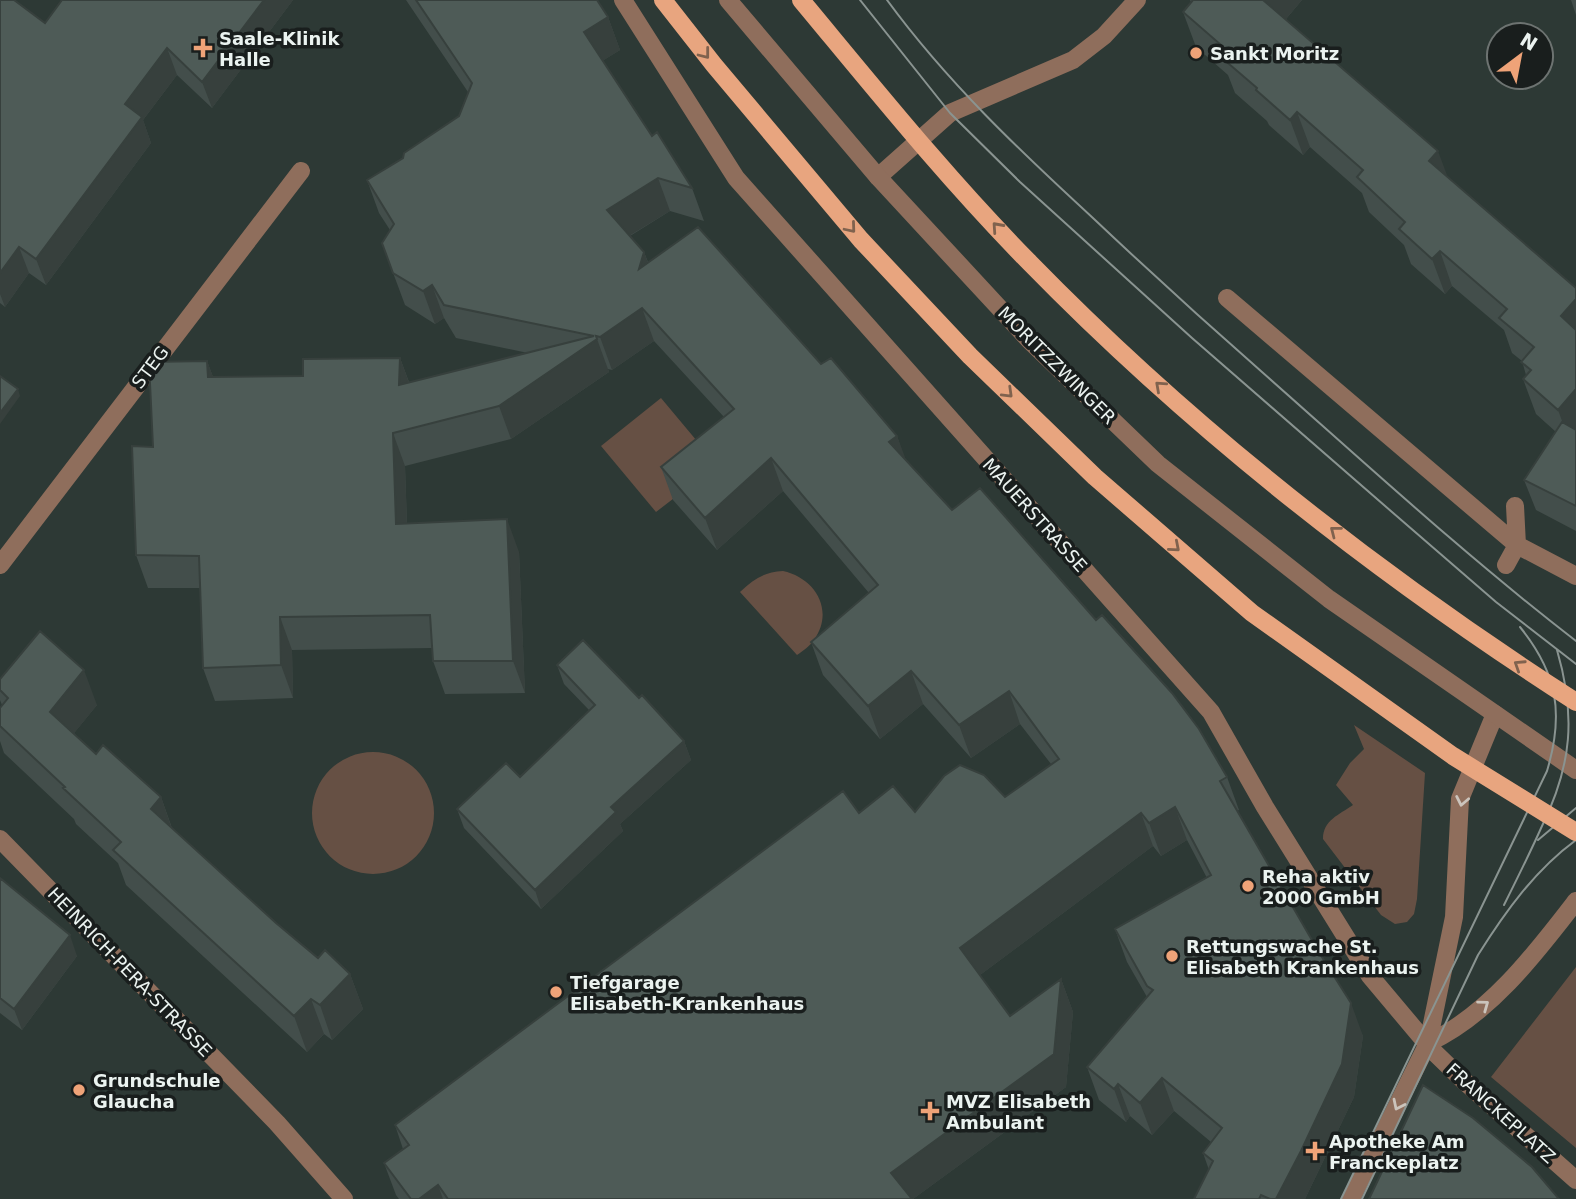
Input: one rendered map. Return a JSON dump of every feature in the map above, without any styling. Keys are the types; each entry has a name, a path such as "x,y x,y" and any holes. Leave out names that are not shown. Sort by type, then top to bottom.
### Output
{"main road":[{"path":"663,0 861,240 970,356 1095,477 1252,613 1453,756 1576,832"},
{"path":"801,0 899,119 1029,262 1138,366 1228,447 1357,549 1494,649 1576,702"}],"street":[{"name":"MAUERSTRASSE","path":"623,0 736,178 1211,712 1265,807 1370,976 1428,1043"},
{"name":"MORITZZWINGER","path":"728,0 878,177 1029,340 1158,464 1329,599 1495,714"},
{"path":"878,177 950,113 1073,60 1104,36 1137,0"},
{"name":"STEG","path":"0,565 301,171"},
{"path":"1227,298 1517,545 1576,576"},
{"path":"1477,499 1517,545"},
{"path":"1506,565 1517,545 1516,506"},
{"path":"1352,1199 1428,1043 1454,917 1460,799 1495,714 1576,770"},
{"name":"HEINRICH-PERA-STRASSE","path":"0,839 277,1123 344,1199"},
{"path":"1428,1043 1498,995 1576,901"},
{"name":"FRANCKEPLATZ","path":"1428,1043 1464,1081 1576,1180"}],"shaded area":[{"path":"661,398 717,465 656,512 601,446"},
{"path":"783,571 794,575 812,588 822,607 820,629 812,642 797,655 740,592 760,577"},
{"path":"1354,725 1425,773 1417,899 1414,914 1407,922 1395,924 1381,915 1323,839 1329,823 1353,805 1336,785 1350,763 1364,749"},
{"path":"373,752 396,757 416,770 429,790 434,813 429,836 416,856 396,869 373,874 350,869 330,856 317,836 312,813 317,790 330,770 350,757"},
{"path":"1576,967 1576,1148 1491,1077"}],"building":[{"path":"0,0 14,0 45,23 62,0 264,0 202,82 167,48 125,104 142,117 36,259 19,247 0,273"},
{"path":"416,0 597,0 608,17 584,32 652,136 657,132 692,188 658,178 607,210 644,252 639,269 698,227 821,364 831,358 897,436 889,442 952,510 980,488 1096,620 1102,615 1172,693 1199,729 1227,777 1220,781 1351,1003 1342,1064 1276,1199 1261,1195 1259,1199 1194,1199 1213,1161 1203,1153 1222,1128 1162,1078 1140,1103 1118,1084 1114,1089 1087,1067 1153,990 1147,986 1115,929 1211,875 1175,807 1149,823 1141,813 960,948 1010,1016 1061,979 1054,1054 891,1173 912,1199 448,1199 438,1185 419,1199 411,1199 384,1163 409,1145 395,1125 843,791 859,813 893,786 915,812 944,776 960,765 984,775 1005,797 1059,759 1009,691 959,725 911,671 868,706 811,642 878,585 771,458 705,518 661,467 734,409 642,308 600,337 596,336 597,339 499,406 393,433 396,524 507,519 513,661 433,661 430,615 280,617 281,665 203,668 199,556 136,555 132,446 153,447 149,362 207,361 208,377 303,376 303,359 400,358 399,385 594,336 444,305 432,285 423,291 393,273 382,243 394,224 367,180 403,158 404,153 459,116 472,83"},
{"path":"1193,0 1263,0 1438,151 1429,161 1576,288 1576,299 1561,316 1576,330 1576,389 1558,410 1523,379 1531,370 1521,362 1534,347 1499,318 1507,309 1440,251 1432,259 1399,229 1405,222 1357,177 1363,170 1297,112 1290,120 1222,58 1228,51 1183,12"},
{"path":"0,376 18,389 0,413"},
{"path":"1562,422 1576,430 1576,506 1524,480"},
{"path":"40,631 84,670 50,712 96,754 103,745 161,797 151,809 276,923 318,958 325,950 350,974 320,1005 311,999 294,1016 113,850 121,842 0,726 0,708 8,698 0,690 0,679"},
{"path":"583,640 639,698 642,695 684,741 611,807 616,812 535,890 457,809 506,763 520,777 595,705 557,665"},
{"path":"0,878 70,935 14,1009 0,998"},
{"path":"1423,1085 1473,1118 1532,1167 1559,1199 1369,1199"}],"tram line":[{"path":"860,0 950,113 1020,182 1192,338 1392,512 1496,602 1576,664"},
{"path":"887,0 934,59 985,115 1135,258 1417,509 1576,641"},
{"path":"1341,1199 1547,771 1555,731 1554,695 1543,661 1520,627"},
{"path":"1504,905 1552,804 1565,761 1569,718 1557,650"},
{"path":"1538,840 1576,808"},
{"path":"1362,1199 1478,955 1534,878 1576,840"}],"place":[{"name":"Saale-Klinik Halle","path":"203,48"},
{"name":"Sankt Moritz","path":"1196,53"},
{"name":"Reha aktiv 2000 GmbH","path":"1248,886"},
{"name":"Rettungswache St. Elisabeth Krankenhaus","path":"1172,956"},
{"name":"Tiefgarage Elisabeth-Krankenhaus","path":"556,992"},
{"name":"Grundschule Glaucha","path":"79,1090"},
{"name":"MVZ Elisabeth Ambulant","path":"930,1111"},
{"name":"Apotheke Am Franckeplatz","path":"1315,1151"}]}
